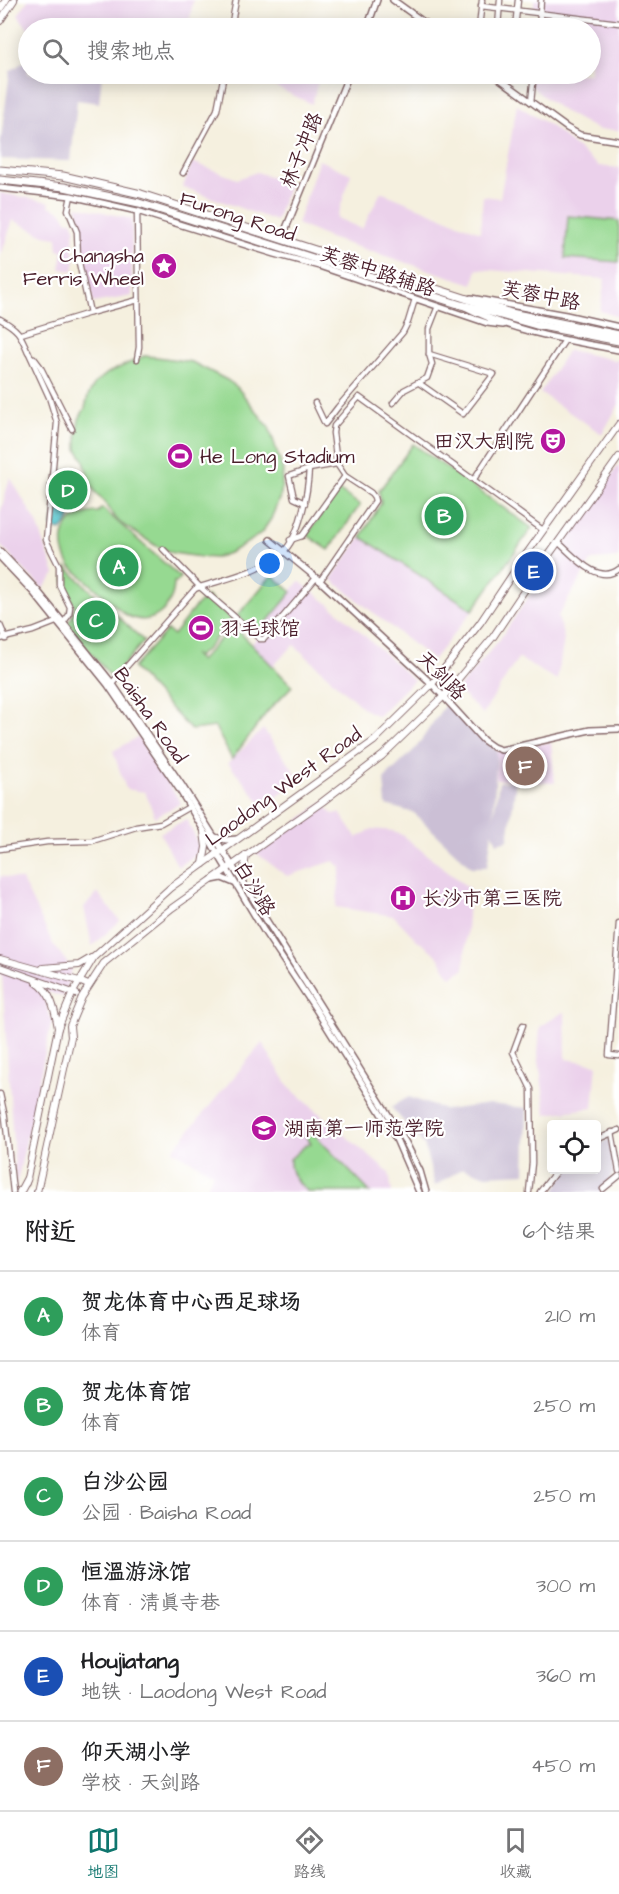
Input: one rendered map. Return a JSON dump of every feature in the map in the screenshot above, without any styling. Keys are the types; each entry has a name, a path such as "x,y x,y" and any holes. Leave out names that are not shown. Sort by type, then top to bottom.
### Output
{"main road":[{"path":"0,9 6,0"},
{"path":"0,21 14,0"},
{"name":"Furong Road","path":"0,170 63,176 141,194 456,295 494,311"},
{"name":"Furong Road","path":"0,180 64,187 139,203 460,305 494,311"},
{"path":"494,311 619,336"},
{"path":"494,311 536,325 619,341"},
{"name":"Laodong West Road","path":"27,1179 58,1028 73,992 94,957 170,888 374,741 432,684 480,623 619,424"},
{"name":"Laodong West Road","path":"37,1192 71,1036 70,1026 88,985 104,963 172,908 382,756 444,696 493,637 619,457"},
{"path":"203,864 206,847 204,832"},
{"path":"242,882 246,855"},
{"path":"30,968 79,964 94,957"},
{"path":"0,959 88,985"},
{"path":"0,967 82,997"},
{"path":"26,975 44,987 51,1000 58,1028"},
{"path":"22,1192 27,1179"}],"street":[{"path":"233,18 236,0"},
{"path":"371,18 377,0"},
{"path":"393,0 418,18"},
{"path":"480,18 482,0"},
{"path":"499,18 500,0"},
{"path":"516,18 518,0"},
{"path":"540,18 541,0"},
{"path":"481,6 575,18"},
{"path":"601,21 619,23"},
{"path":"183,173 217,110 222,84"},
{"name":"林子冲路","path":"282,238 345,84"},
{"path":"507,84 580,135 619,141"},
{"path":"531,102 533,84"},
{"name":"芙蓉中路辅路","path":"0,188 71,196 137,211 319,266 487,323 503,325"},
{"path":"71,196 68,210 77,232 78,258 90,312"},
{"path":"137,211 137,359"},
{"name":"芙蓉中路","path":"456,295 554,312 619,327"},
{"path":"315,403 325,424 403,332 416,299"},
{"path":"21,334 90,312 138,300"},
{"name":"芙蓉中路","path":"460,305 503,325 619,350"},
{"path":"393,403 404,390 427,378 432,364 429,354 429,329 438,306"},
{"path":"0,319 16,328 21,334 49,397 57,423 46,540 58,566 59,585 70,607 69,615 59,622 3,639 0,625"},
{"path":"0,324 7,323"},
{"path":"474,479 565,340"},
{"path":"28,351 40,366 72,429"},
{"path":"419,383 463,414 494,374 429,354"},
{"path":"163,549 200,586 260,639 264,639 318,580 373,507 374,497 345,476 337,464 333,434 334,426 359,397 543,530"},
{"path":"305,502 294,498 289,476 309,469 337,464"},
{"path":"111,683 200,586 243,575 284,551 298,527 305,502 309,469"},
{"path":"290,540 302,536 345,476"},
{"name":"天剑路","path":"270,540 318,580 432,684 483,740 493,747 501,750 590,730 619,729"},
{"path":"558,542 585,566 599,574 614,573 619,569"},
{"name":"Baisha Road","path":"0,551 37,590 59,622 111,683 223,849"},
{"name":"白沙路","path":"0,556 59,622 108,685 189,807 217,854 242,882 406,1143 420,1171 426,1192"},
{"path":"0,849 47,842 92,841 136,827 161,823 189,807"},
{"path":"215,837 226,840 237,839"},
{"name":"白沙路","path":"223,849 234,883 396,1138 419,1192"},
{"path":"210,880 222,878 234,883"},
{"path":"619,923 609,1055 619,1056"},
{"path":"523,1025 513,1052 531,1089 532,1163 529,1192"},
{"path":"0,1094 5,1117 13,1192"},
{"path":"601,1138 619,1130"},
{"path":"612,1132 619,1171"},
{"path":"540,1192 554,1174"},
{"path":"603,1189 619,1176"}],"shaded area":[{"path":"28,0 193,0 190,18 20,18 18,15"},
{"path":"534,0 619,0 619,130 598,130 563,111 530,84 601,84 601,18 545,18 546,9 534,8"},
{"path":"18,66 18,84 101,84 99,103 77,100 71,161 0,159 10,71"},
{"path":"269,84 317,84 312,104"},
{"path":"517,105 549,125 599,166 619,168 619,317 600,311 605,279 477,269 473,284 329,238 297,224 319,160 351,174 337,218 362,229 381,192 480,232 483,196 500,198"},
{"path":"192,162 237,179 257,172 289,184 276,221 183,187"},
{"path":"0,193 50,202 49,206 61,211 68,221 72,221 76,231 74,231 72,253 76,254 73,271 60,269 63,251 58,250 57,237 44,235 13,220 0,258"},
{"path":"77,206 132,219 132,296 93,303"},
{"path":"568,350 619,361 619,404 602,434 540,393"},
{"path":"619,464 619,555 617,558 592,560 558,616 564,639 557,680 518,658 483,714 457,690 500,639"},
{"path":"10,477 37,523 55,574 43,589 0,545 0,514"},
{"path":"361,537 473,610 433,660 331,579"},
{"path":"299,581 335,609 414,680 378,716 364,709 294,645 273,666 252,644"},
{"path":"446,703 497,751 493,818 499,782 516,781 508,840 497,843 492,832 487,867 471,867 414,813 386,805 384,779 416,748"},
{"path":"263,729 299,777 265,808 228,763"},
{"path":"138,737 181,803 155,817 145,792 126,789 113,751"},
{"path":"551,742 555,783 496,780 497,751"},
{"name":"长沙市第三医院","path":"323,802 332,814 340,813 357,838 372,829 393,831 402,835 470,889 464,969 451,977 436,954 417,940 394,916 336,907 341,867 334,861 287,876 256,853"},
{"path":"187,819 201,851 178,867 160,833"},
{"path":"0,876 22,880 53,944 72,969 63,997 41,990 52,1021 16,1187 2,975 0,974"},
{"path":"98,893 120,921 92,946 84,907"},
{"path":"565,1011 566,1059 597,1064 593,1108 546,1114 538,1054 540,1027"},
{"name":"湖南第一师范学院","path":"262,1043 290,1088 389,1173 392,1192 205,1192 213,1173 173,1150"},
{"path":"409,1097 445,1110 489,1104 527,1108 525,1173 484,1175 463,1168 435,1186 424,1145 391,1107"},
{"path":"609,1138 614,1171 603,1192 555,1192 563,1174 601,1174 601,1144"}],"green space":[{"path":"568,216 619,221 619,262 565,258"},
{"name":"He Long Stadium","path":"144,356 192,362 227,380 237,387 269,427 283,470 281,494 271,519 262,532 229,553 215,558 200,557 173,553 158,547 120,523 89,481 84,460 77,449 79,419 88,396 95,383 108,373"},
{"path":"413,444 532,528 473,610 361,537 381,503 379,491"},
{"path":"338,490 360,505 329,550 307,535"},
{"path":"102,508 180,577 176,583 174,582 166,608 153,618 136,619 126,615 70,566 65,556 63,537 70,522 87,513 98,512"},
{"path":"66,567 144,641 112,678 66,624 72,617 75,606 65,587"},
{"path":"272,575 292,592 257,634 237,616"},
{"path":"207,596 231,619 208,648 197,657 193,654 200,661 233,625 292,686 267,712 232,759 215,727 191,730 133,668 167,630 173,635 195,607"},
{"path":"310,1130 370,1192 308,1192 300,1184 292,1174 290,1159 311,1143 305,1135"}],"water":[{"path":"60,470 82,474 75,514 71,514 69,521 61,530 52,528"}],"place":[{"name":"Changsha Ferris Wheel","path":"164,266"},
{"name":"田汉大剧院","path":"553,441"},
{"name":"He Long Stadium","path":"180,456"},
{"name":"恒温游泳馆","path":"68,490"},
{"name":"贺龙体育馆","path":"444,516"},
{"name":"贺龙体育中心西足球场","path":"119,567"},
{"name":"Houjiatang","path":"534,571"},
{"name":"白沙公园","path":"96,620"},
{"name":"羽毛球馆","path":"201,628"},
{"name":"仰天湖小学","path":"525,766"},
{"name":"长沙市第三医院","path":"403,898"},
{"name":"湖南第一师范学院","path":"264,1128"}]}
